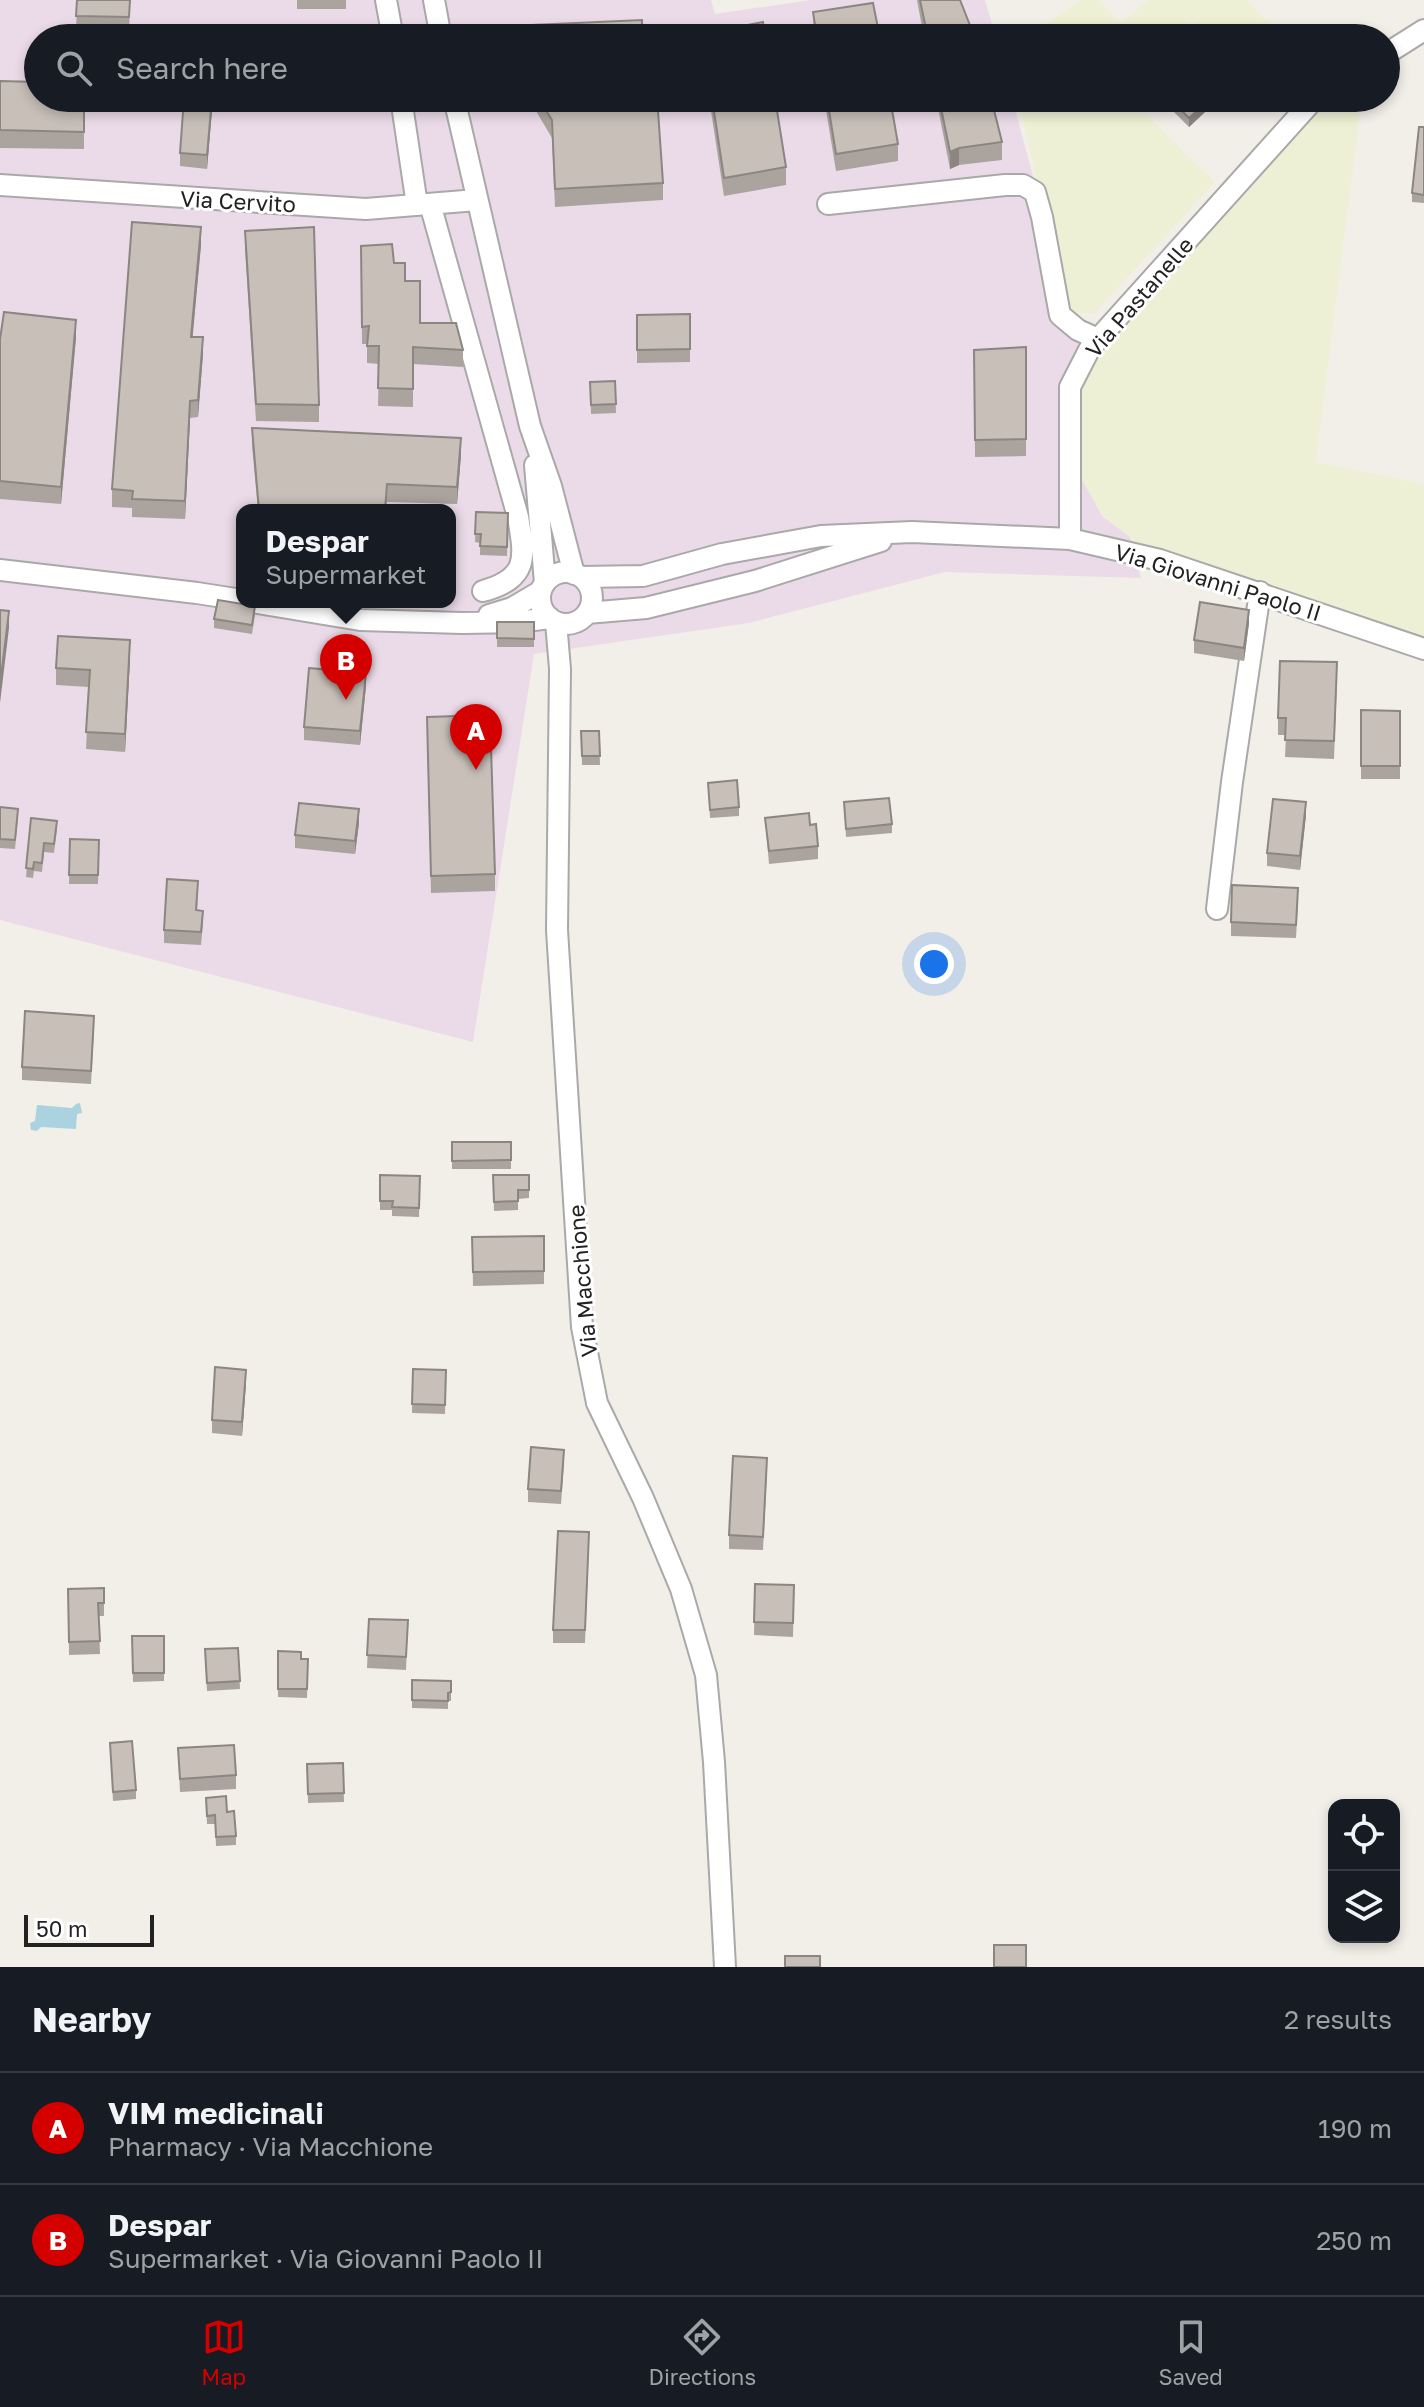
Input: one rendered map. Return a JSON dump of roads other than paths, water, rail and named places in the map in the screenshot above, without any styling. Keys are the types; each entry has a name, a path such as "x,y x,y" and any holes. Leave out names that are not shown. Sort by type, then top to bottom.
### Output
{"street":[{"path":"386,0 390,24"},
{"path":"434,0 438,24"},
{"path":"1400,45 1424,30"},
{"path":"404,112 423,204 514,502 523,550 512,580 483,591"},
{"path":"457,112 530,426 538,487 543,587 541,606 553,620"},
{"name":"Via Pastanelle","path":"1070,539 1070,387 1090,348 1302,112"},
{"name":"Via Cervito","path":"0,185 366,209 477,200"},
{"path":"828,204 959,188 1023,185 1035,192 1060,315 1078,330 1098,339"},
{"path":"288,608 360,620 462,623 553,620 569,624 584,616 592,598 590,590 577,576 530,426"},
{"name":"Via Giovanni Paolo II","path":"584,616 646,608 755,581 912,532"},
{"name":"Via Giovanni Paolo II","path":"577,576 643,576 722,554 821,536 912,532 1070,539 1160,560 1424,649"},
{"path":"0,570 236,599"},
{"path":"462,623 512,608 558,574 577,576"},
{"path":"1217,909 1260,592"},
{"name":"Via Macchione","path":"560,669 584,616"},
{"name":"Via Macchione","path":"553,620 560,669 557,930 582,1327 597,1403 643,1498 681,1589 706,1675 725,1967"}],"water":[{"path":"80,1103 82,1113 77,1114 76,1129 41,1127 37,1131 31,1130 30,1123 35,1121 37,1105 72,1108"}],"place":[{"name":"Despar","path":"346,700"},
{"name":"VIM medicinali","path":"476,770"}]}
